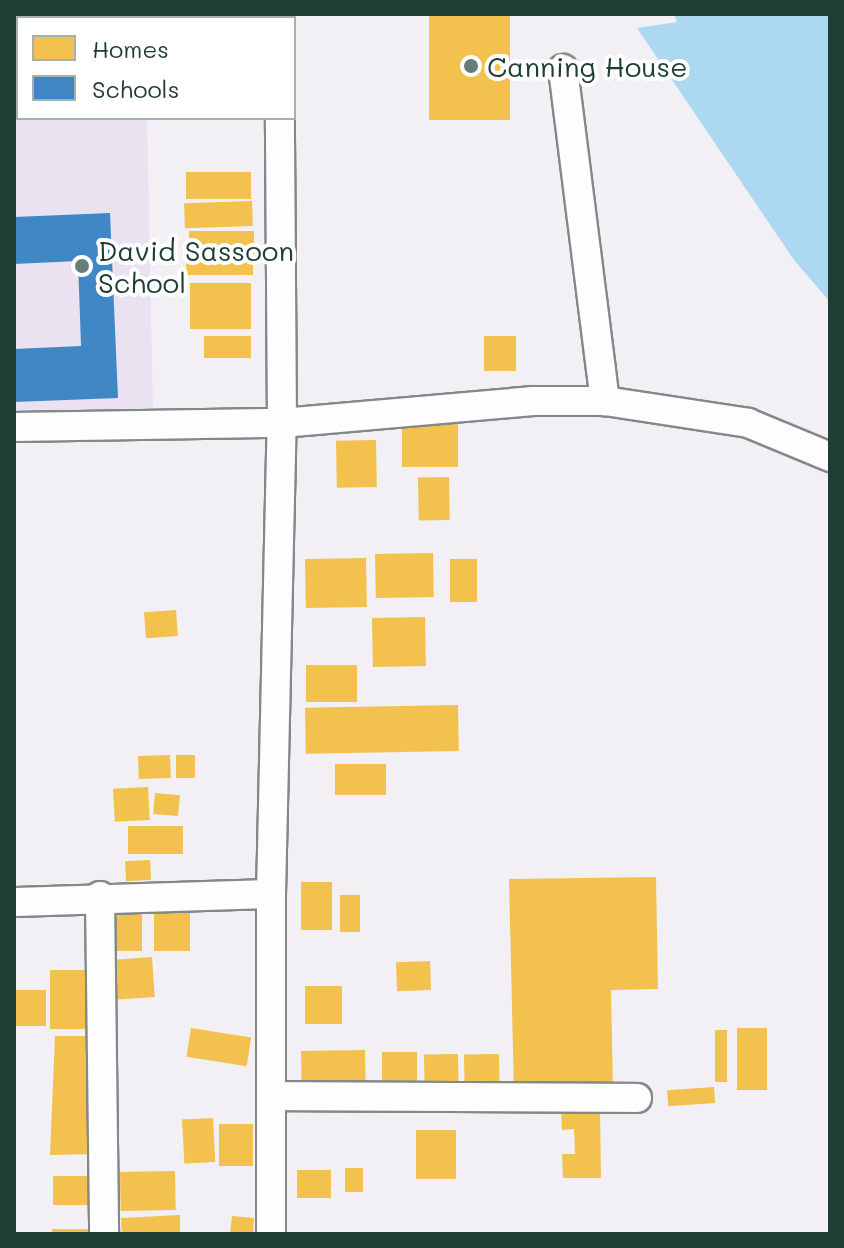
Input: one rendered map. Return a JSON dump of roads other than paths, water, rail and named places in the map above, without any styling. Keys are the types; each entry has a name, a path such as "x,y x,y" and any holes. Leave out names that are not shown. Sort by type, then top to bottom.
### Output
{"street":[{"path":"563,69 605,401"},
{"path":"271,1234 271,894 282,423 280,120"},
{"path":"14,427 282,423 533,401 605,401 748,423 830,457"},
{"path":"14,902 100,896 271,894"},
{"path":"100,896 104,1234"},
{"path":"271,1096 637,1098"}],"water":[{"path":"674,14 830,14 830,302 794,260 637,28 677,22"}],"place":[{"name":"Canning House","path":"471,66"},
{"name":"David Sassoon School","path":"82,266"}]}
